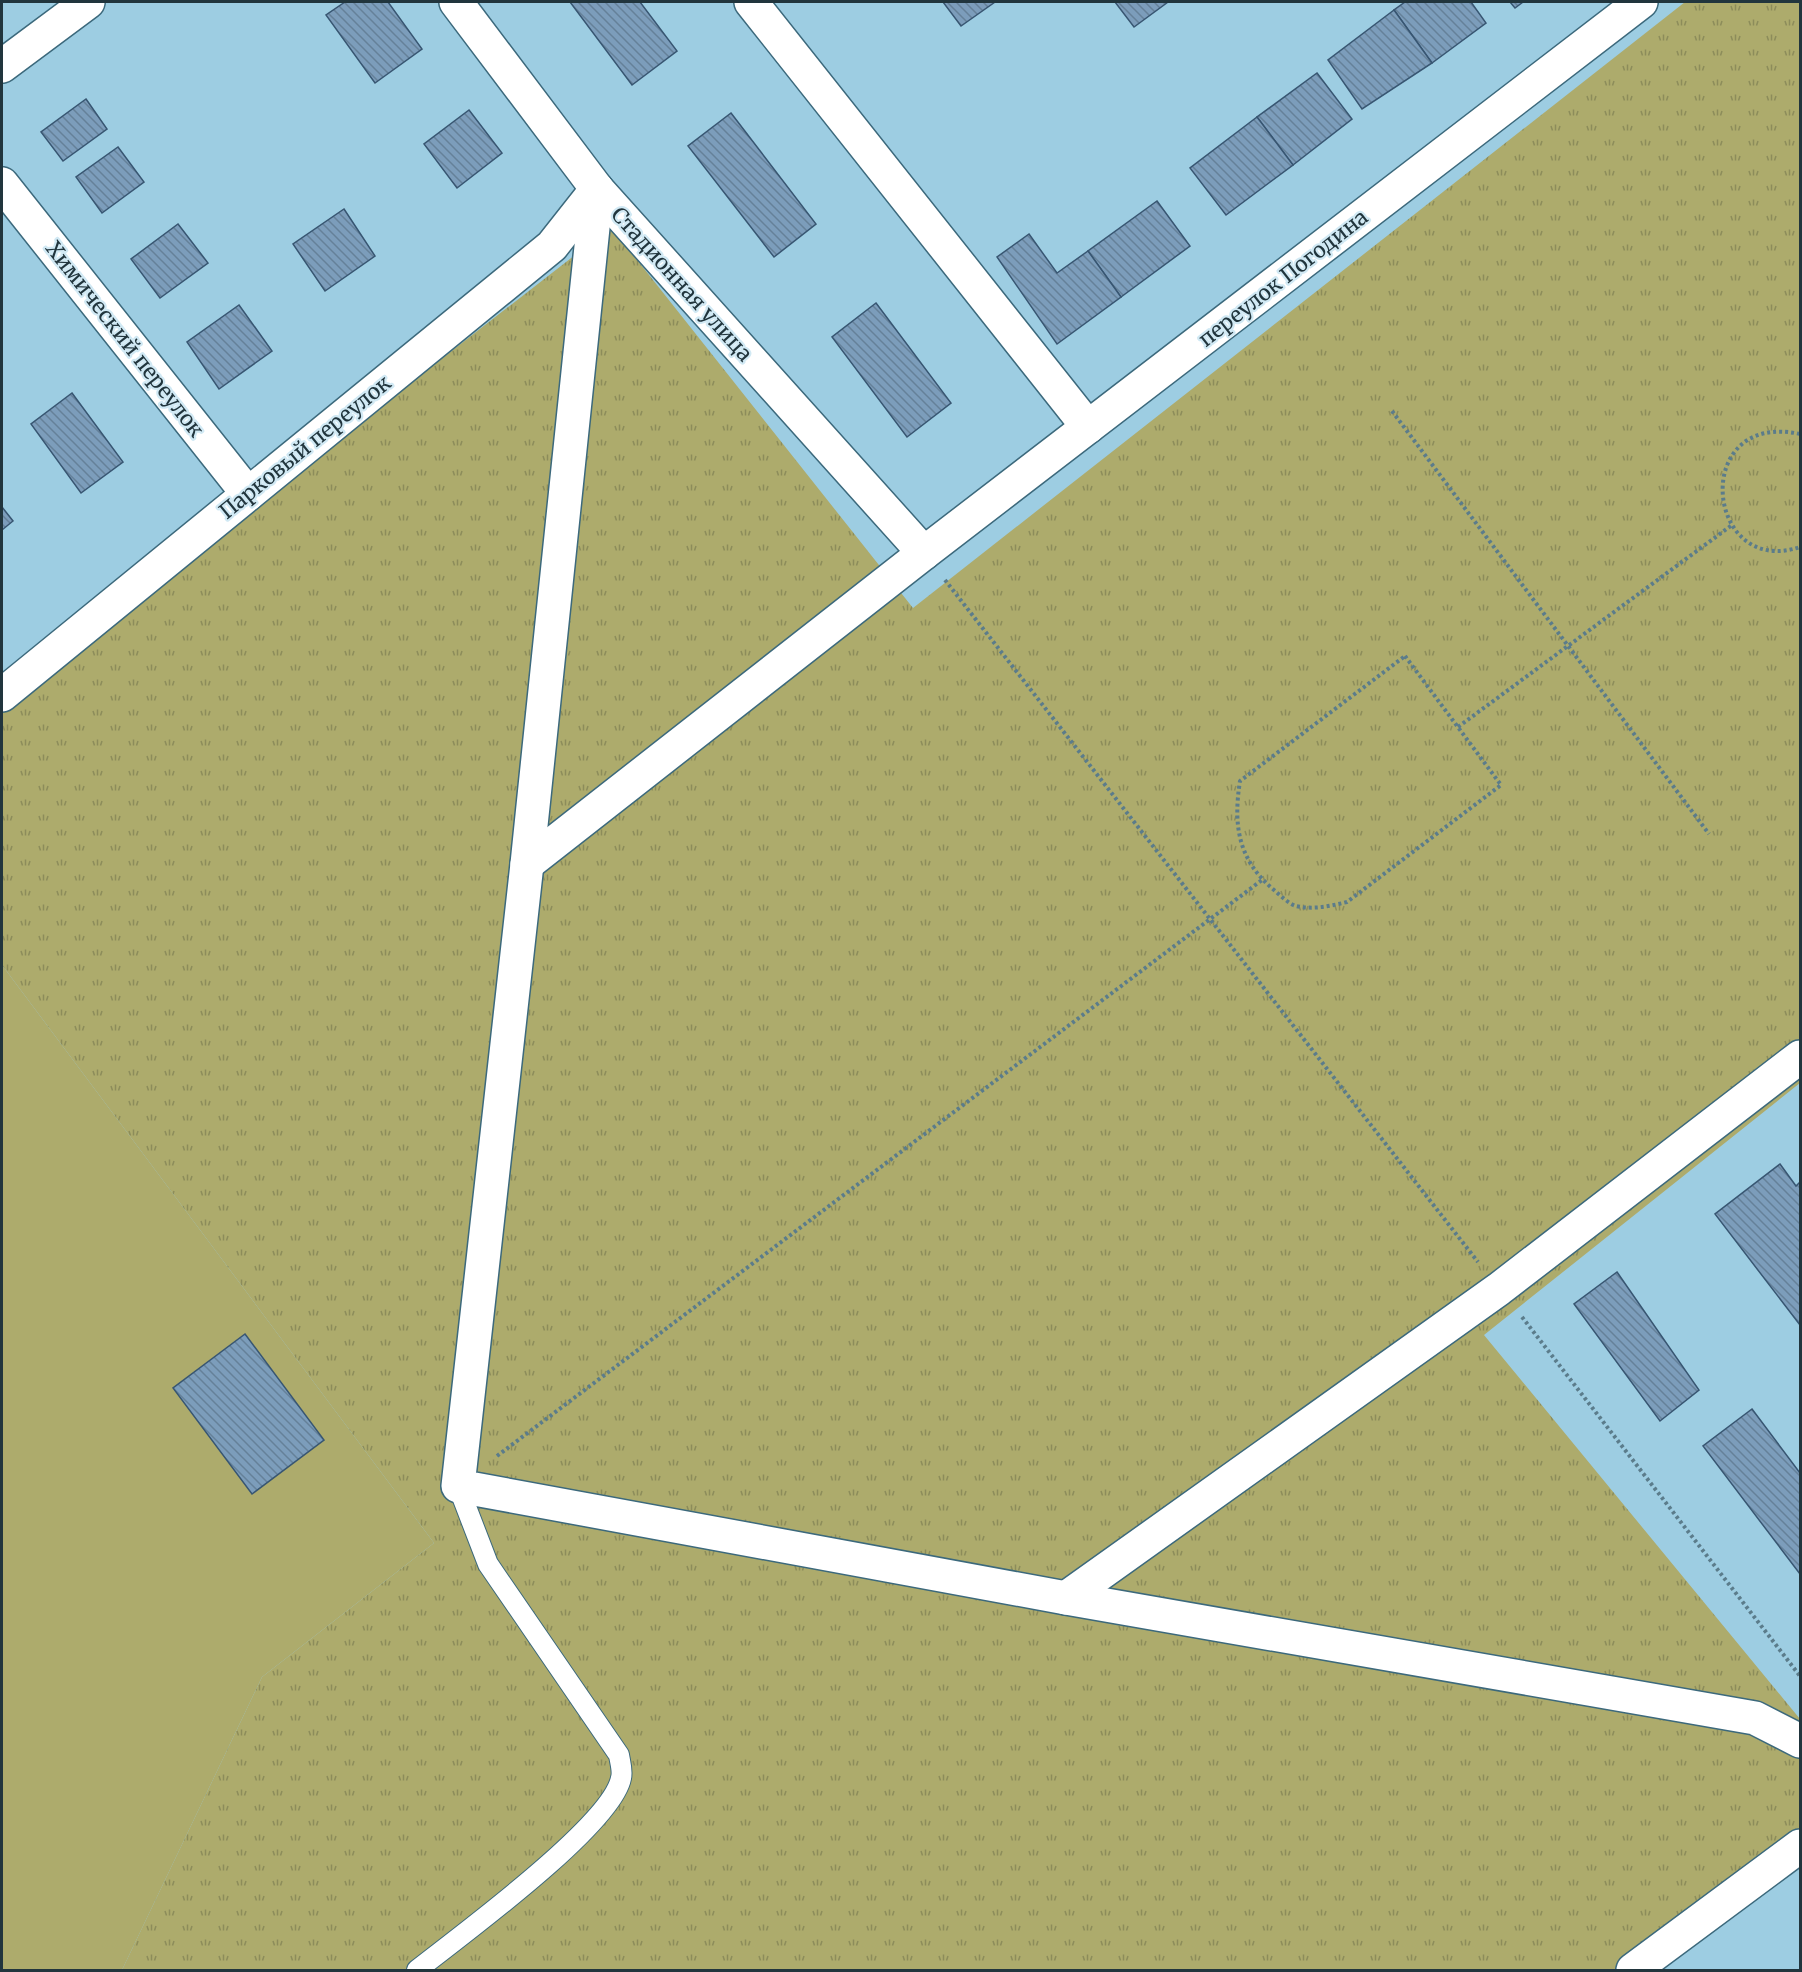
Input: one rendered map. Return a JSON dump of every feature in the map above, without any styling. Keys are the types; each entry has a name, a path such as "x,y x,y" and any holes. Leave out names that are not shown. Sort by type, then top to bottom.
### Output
{"street":[{"path":"2,66 88,2"},
{"name":"Стадионная улица","path":"456,2 597,189 924,554"},
{"path":"751,2 1088,427"},
{"name":"переулок Погодина","path":"527,864 1088,427 1641,2"},
{"name":"Химический переулок","path":"2,184 248,494"},
{"path":"597,189 527,864 458,1486 1066,1598 1755,1718 1800,1741"},
{"name":"Парковый переулок","path":"2,695 552,246 597,189"},
{"path":"1066,1598 1499,1289 1800,1057"},
{"path":"1633,1971 1800,1846"}],"lane":[{"path":"417,1971 566,1850 601,1815 621,1778 619,1755 488,1564 458,1486"}],"path":[{"path":"1392,411 1709,834"},
{"path":"1800,434 1781,430 1762,433 1745,442 1732,455 1723,472 1721,492 1725,512 1732,525 1750,543 1770,550 1790,551 1800,547"},
{"path":"1458,727 1732,525"},
{"path":"924,554 1800,1676"},
{"path":"1405,656 1501,785 1347,902 1321,908 1294,906 1262,880 1243,852 1235,811 1240,781 1405,656"},
{"path":"458,1486 1262,880"}],"green space":[{"path":"1685,2 1800,2 1800,1083 1484,1335 1800,1719 1800,1854 1644,1970 122,1970 262,1677 434,1543 2,965 2,701 611,227 913,608"},
{"path":"2,965 434,1543 262,1677 122,1970 2,1970"}],"building":[{"path":"345,2 388,2 422,49 375,83 326,15"},
{"path":"570,2 640,2 677,51 632,85"},
{"path":"943,2 995,2 961,26"},
{"path":"1115,2 1168,2 1134,27"},
{"path":"1405,2 1471,2 1486,23 1432,63 1394,10"},
{"path":"1510,2 1523,2 1515,8"},
{"path":"1394,10 1432,63 1362,109 1328,60"},
{"path":"1317,73 1352,119 1293,165 1257,117"},
{"path":"86,99 107,129 63,161 41,132"},
{"path":"469,110 502,153 457,188 424,144"},
{"path":"731,113 816,224 774,257 688,146"},
{"path":"1257,117 1293,165 1226,215 1190,168"},
{"path":"118,147 144,182 102,213 76,177"},
{"path":"1157,201 1190,246 1121,297 1088,251"},
{"path":"344,209 375,256 325,291 293,244"},
{"path":"178,224 208,263 160,298 131,259"},
{"path":"1029,234 1057,273 1088,251 1121,297 1057,344 997,257"},
{"path":"876,303 951,403 907,437 832,337"},
{"path":"239,305 272,351 219,389 187,342"},
{"path":"72,393 123,462 81,493 31,424"},
{"path":"2,507 13,521 2,530"},
{"path":"1780,1164 1796,1186 1800,1182 1800,1325 1715,1214"},
{"path":"1617,1272 1699,1390 1660,1421 1574,1304"},
{"path":"245,1334 324,1440 252,1494 173,1388"},
{"path":"1752,1409 1800,1473 1800,1574 1703,1446"}]}
